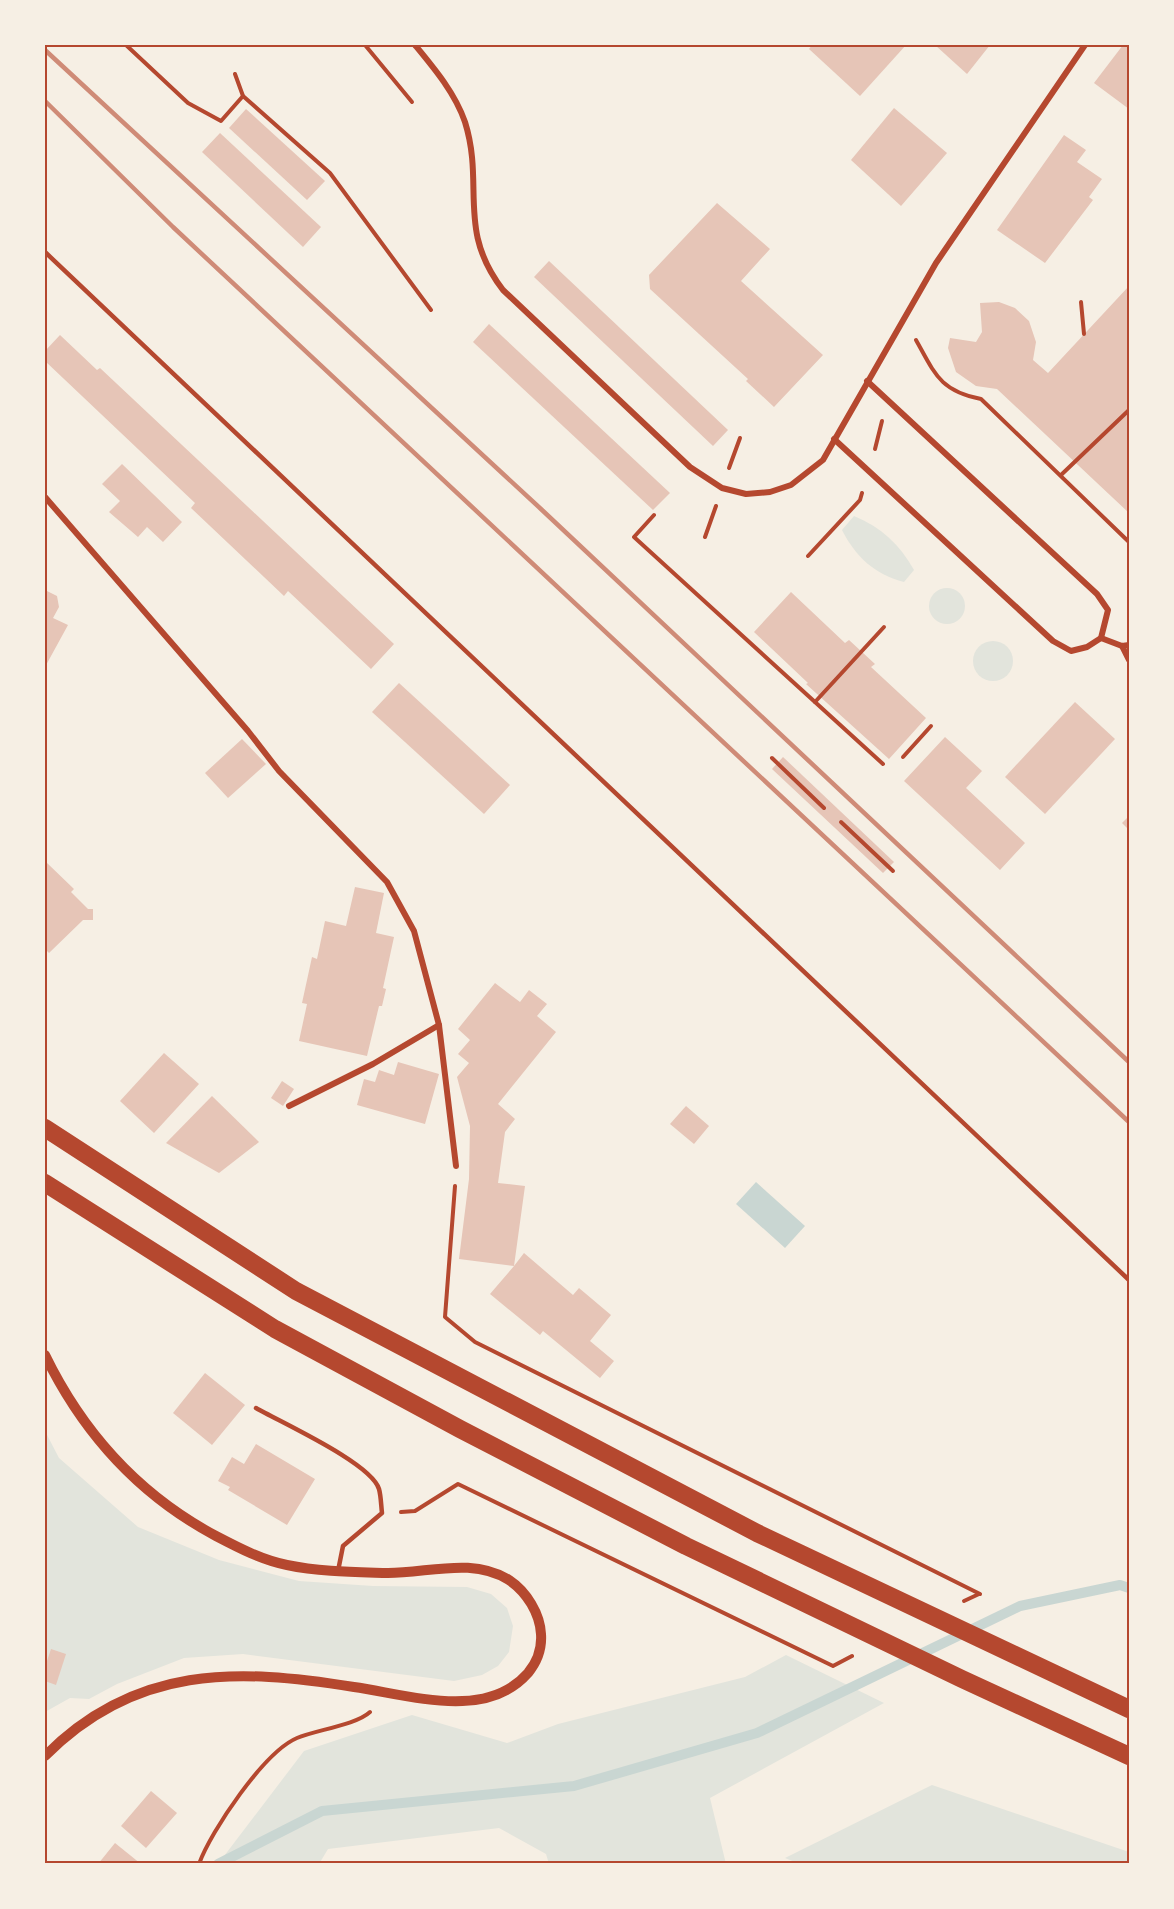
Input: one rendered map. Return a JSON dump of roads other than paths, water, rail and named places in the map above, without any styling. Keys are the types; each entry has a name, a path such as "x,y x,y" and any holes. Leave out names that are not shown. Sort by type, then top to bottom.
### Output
{"highway":[{"path":"45,1128 296,1291 445,1371 757,1533 1129,1708"},
{"path":"45,1183 275,1329 460,1429 686,1546 962,1679 1129,1756"}],"street":[{"path":"415,45 452,94 465,122 471,152 475,230 480,254 491,274 503,290 690,467 722,488 746,494 770,492 791,485 823,460 936,263 1085,45"},
{"path":"834,439 1053,641 1071,651 1087,647 1101,638 1108,610 1097,594 867,381"},
{"path":"45,497 248,730 279,771 387,882 414,931 439,1025 456,1166"},
{"path":"1101,638 1126,645 1129,660"},
{"path":"289,1106 373,1064 439,1025"},
{"path":"45,1354 60,1385 86,1425 116,1462 147,1491 196,1526 243,1550 286,1565 338,1571 392,1573 458,1567 475,1567 494,1572 512,1582 525,1595 537,1614 541,1632 541,1649 532,1668 520,1682 504,1693 482,1701 455,1701 328,1683 244,1675 201,1677 167,1684 134,1696 103,1712 45,1756"}],"lane":[{"path":"45,252 1129,1280"},
{"path":"256,1408 350,1460 369,1474 379,1488 382,1513 343,1546 338,1571"}],"waterway":[{"path":"218,1864 322,1811 574,1786 757,1733 1020,1606 1120,1585 1129,1588"}],"railway":[{"path":"45,50 542,510 1129,1062"},
{"path":"45,101 173,227 1129,1122"}]}
